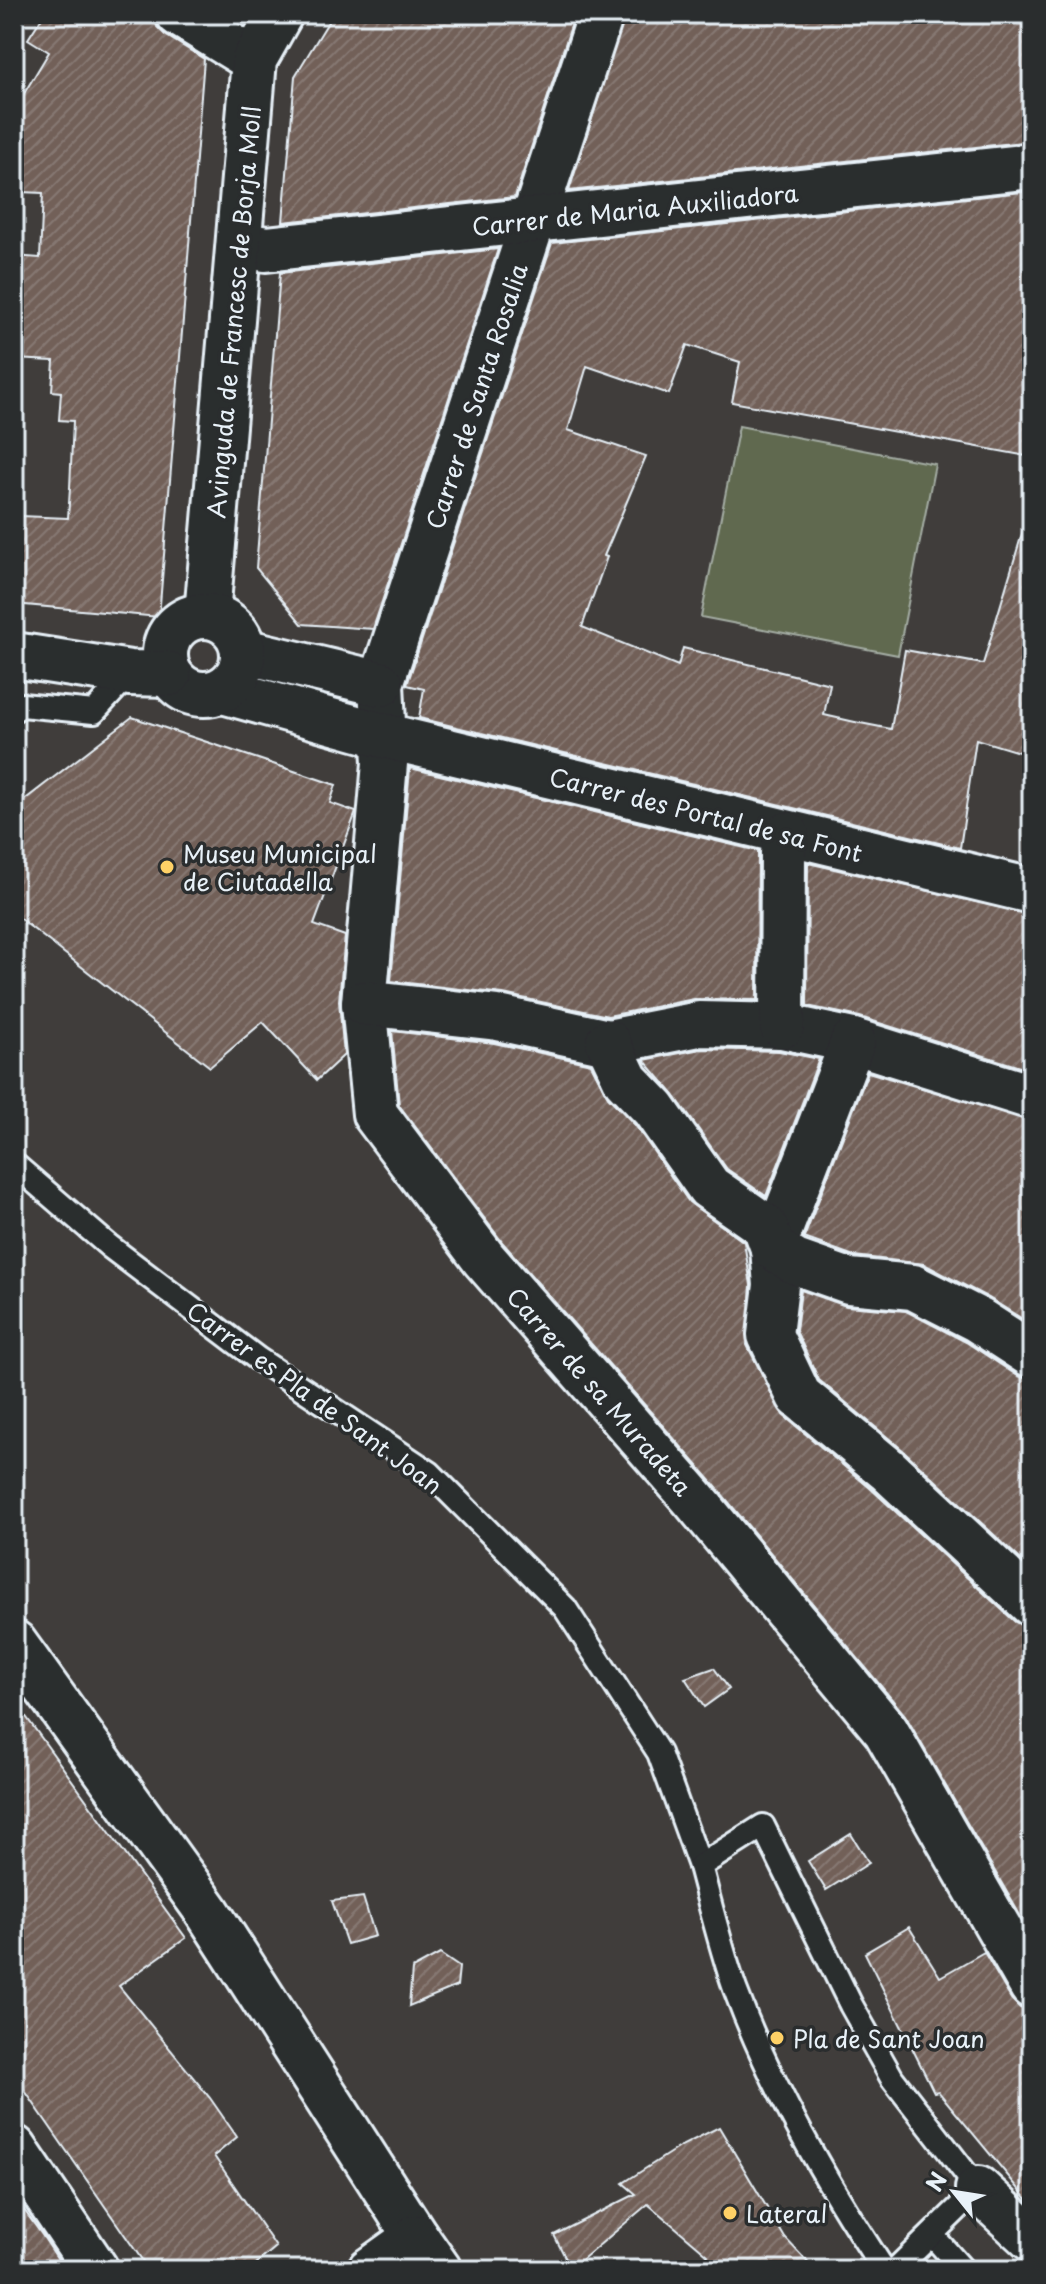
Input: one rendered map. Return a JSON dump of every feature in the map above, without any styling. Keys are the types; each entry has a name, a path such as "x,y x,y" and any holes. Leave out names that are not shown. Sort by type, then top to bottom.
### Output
{"street":[{"path":"179,14 254,60"},
{"name":"Avinguda de Francesc de Borja Moll","path":"207,615 254,60 280,14"},
{"name":"Carrer de Santa Rosalia","path":"381,735 381,684 601,14"},
{"name":"Carrer de Maria Auxiliadora","path":"239,244 266,249 1032,166"},
{"path":"14,655 149,674 202,694 223,691 238,676 243,651 232,627 207,615 181,622 172,632 165,658 149,674"},
{"path":"243,651 381,684"},
{"name":"Carrer des Portal de sa Font","path":"223,691 381,735 1032,891"},
{"name":"Carrer de sa Muradeta","path":"381,735 385,763 364,1003 375,1114 484,1259 693,1498 886,1731 1032,1986"},
{"path":"782,1026 783,853 787,834"},
{"path":"364,1003 498,1018 608,1042 699,1024 782,1026 853,1041 1029,1087"},
{"path":"773,1248 853,1041"},
{"path":"608,1042 626,1080 654,1109 709,1187 765,1226 773,1248 776,1285 770,1335 799,1396 887,1469 1032,1604"},
{"path":"773,1248 795,1262 849,1281 913,1287 978,1320 1032,1355"},
{"path":"14,1643 207,1911 427,2254 370,2270"},
{"path":"14,2148 96,2270"},
{"path":"978,2189 1032,2239"}],"lane":[{"path":"14,710 22,705 94,712 149,674"},
{"name":"Carrer es Pla de Sant Joan","path":"16,1162 109,1246 258,1359 430,1473 565,1608 659,1753 700,1866 735,1989 780,2091 829,2187 884,2270"},
{"path":"700,1866 763,1826 851,2005 892,2078 978,2189 895,2270"},
{"path":"932,2235 963,2270"}],"green space":[{"path":"739,426 935,464 898,655 701,617"}],"building":[{"path":"44,14 154,14 157,27 165,35 204,59 159,617 14,604 14,534 20,534 21,516 68,518 70,488 73,421 59,420 61,392 52,391 54,361 14,359 14,256 40,258 43,193 21,192 14,154 14,110 49,52 28,39"},
{"path":"333,14 575,14 515,197 283,222 295,76"},
{"path":"625,14 1032,14 1032,141 569,191"},
{"path":"1032,191 1032,457 732,402 740,362 687,345 669,394 587,366 568,430 646,456 604,556 607,557 582,627 678,666 683,648 830,684 824,715 855,722 891,729 905,650 983,664 1024,527 1032,528 1032,756 976,739 960,848 419,718 424,689 407,685 552,243"},
{"path":"498,249 373,629 302,624 256,568 280,273"},
{"path":"132,717 336,785 330,803 356,812 314,925 345,936 339,1001 344,1055 317,1080 263,1022 210,1067 14,914 14,808"},
{"path":"410,768 758,851 757,1000 694,999 608,1016 503,994 391,981"},
{"path":"808,863 1032,915 1032,1042 1023,1068 860,1017 807,1006"},
{"path":"392,1031 494,1043 591,1064 608,1097 635,1125 689,1202 744,1242 751,1285 747,1345 783,1415 870,1488 1015,1622 1032,1628 1032,1936 905,1715 712,1482 503,1243 399,1105"},
{"path":"701,1049 779,1051 819,1059 766,1196 727,1169 674,1095 644,1060"},
{"path":"868,1072 1032,1121 1032,1325 924,1264 854,1256 804,1238"},
{"path":"801,1290 846,1306 906,1311 966,1342 1018,1376 1032,1380 1032,1570 904,1451 819,1380 796,1331"},
{"path":"714,1668 729,1689 704,1707 685,1678"},
{"path":"14,1700 186,1938 119,1986 210,2098 237,2137 214,2156 276,2247 249,2270 149,2270 14,2075"},
{"path":"851,1834 869,1863 826,1890 808,1861"},
{"path":"363,1897 375,1936 347,1944 332,1901"},
{"path":"909,1927 940,1977 984,1952 1011,1999 1020,2008 1032,2011 1032,2205 938,2091 934,2092 865,1953"},
{"path":"440,1954 459,1967 457,1986 409,2006 412,1969"},
{"path":"719,2127 785,2238 815,2270 730,2270 703,2260 708,2255 648,2204 571,2269 554,2235 636,2194 623,2183 679,2147"},
{"path":"14,2196 42,2235 65,2270 14,2270"}],"place":[{"name":"Museu Municipal de Ciutadella","path":"167,867"},
{"name":"Pla de Sant Joan","path":"777,2038"},
{"name":"Lateral","path":"730,2213"}]}
